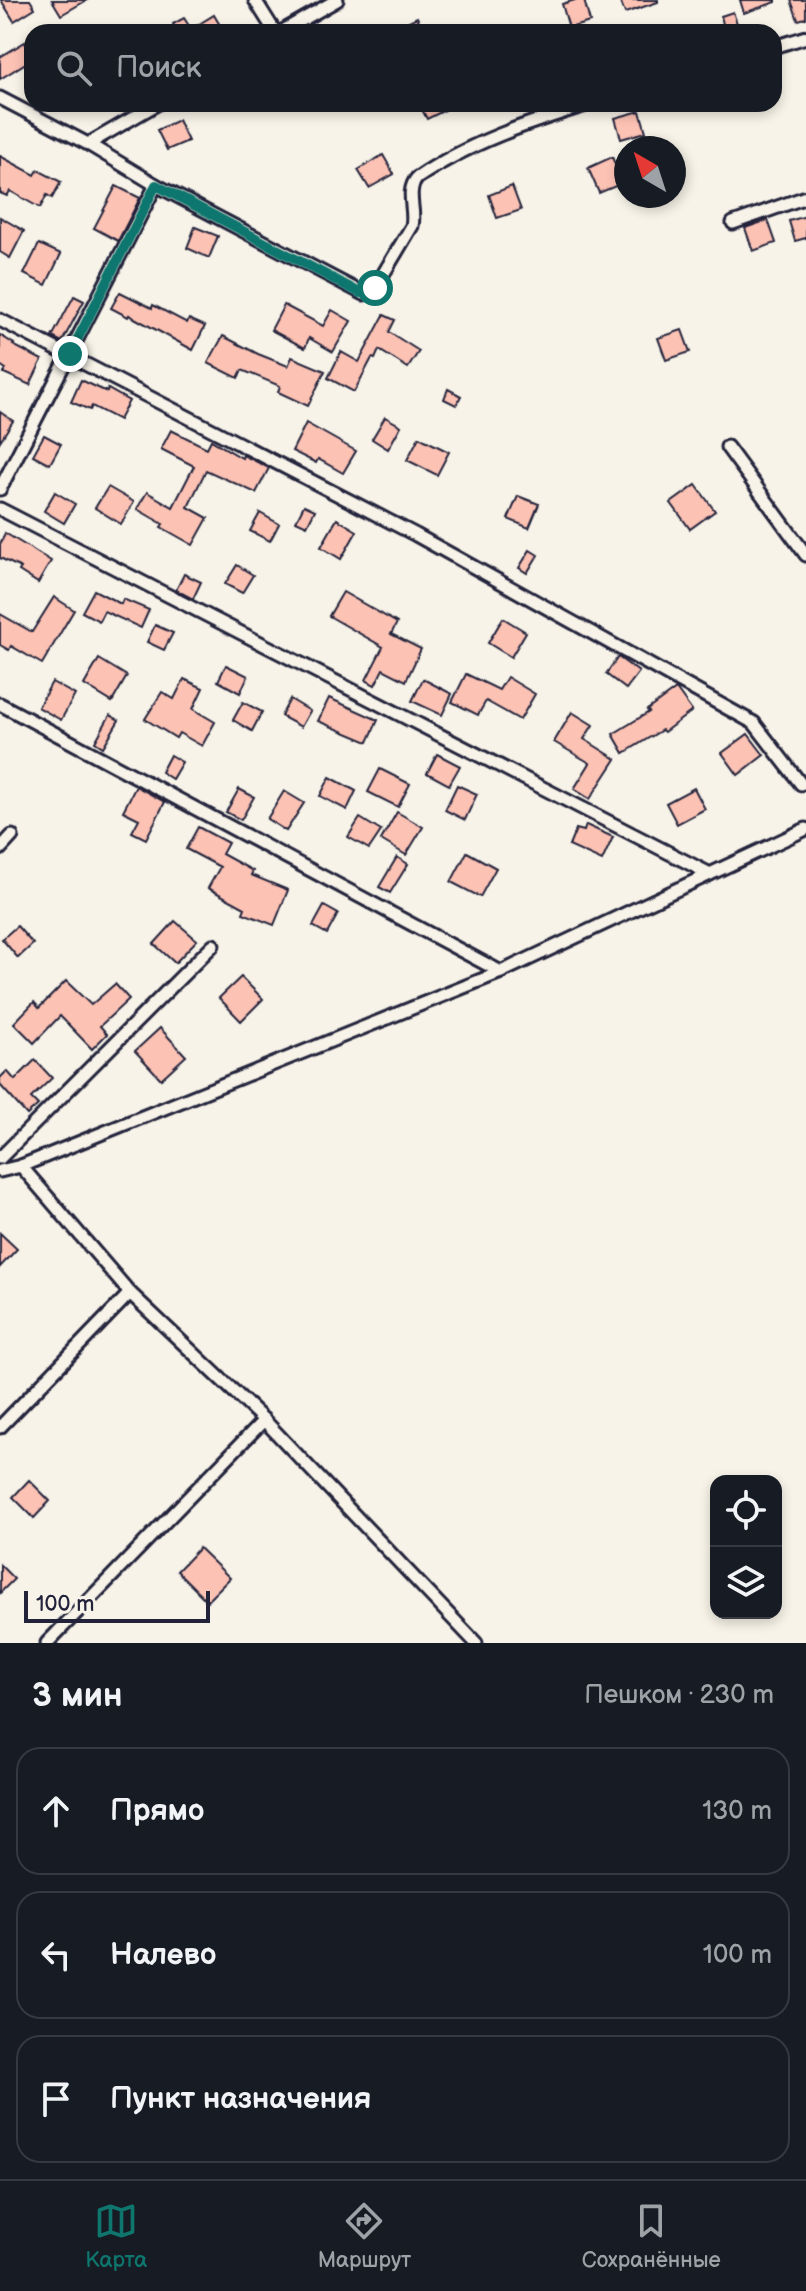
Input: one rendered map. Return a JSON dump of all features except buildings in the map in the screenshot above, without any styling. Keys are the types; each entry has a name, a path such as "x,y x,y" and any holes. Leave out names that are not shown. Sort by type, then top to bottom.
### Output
{"street":[{"path":"255,0 270,24"},
{"path":"295,24 337,0"},
{"path":"782,44 806,37"},
{"path":"0,98 24,111"},
{"path":"27,112 156,185 364,294 375,288 412,226 415,215 410,193 411,184 417,178 469,148 563,112"},
{"path":"88,144 143,112"},
{"path":"0,489 156,185"},
{"path":"733,223 806,197"},
{"path":"0,320 416,535 754,723 804,785"},
{"path":"727,447 806,555"},
{"path":"0,509 710,874"},
{"path":"0,704 501,972"},
{"path":"0,1171 21,1166 501,972 806,829"},
{"path":"0,849 12,836"},
{"path":"0,1158 213,945"},
{"path":"21,1166 130,1293 264,1420 476,1643"},
{"path":"0,1427 130,1293"},
{"path":"47,1643 264,1420"}],"route":[{"path":"70,354 156,185 360,293 369,293 375,288"}]}
